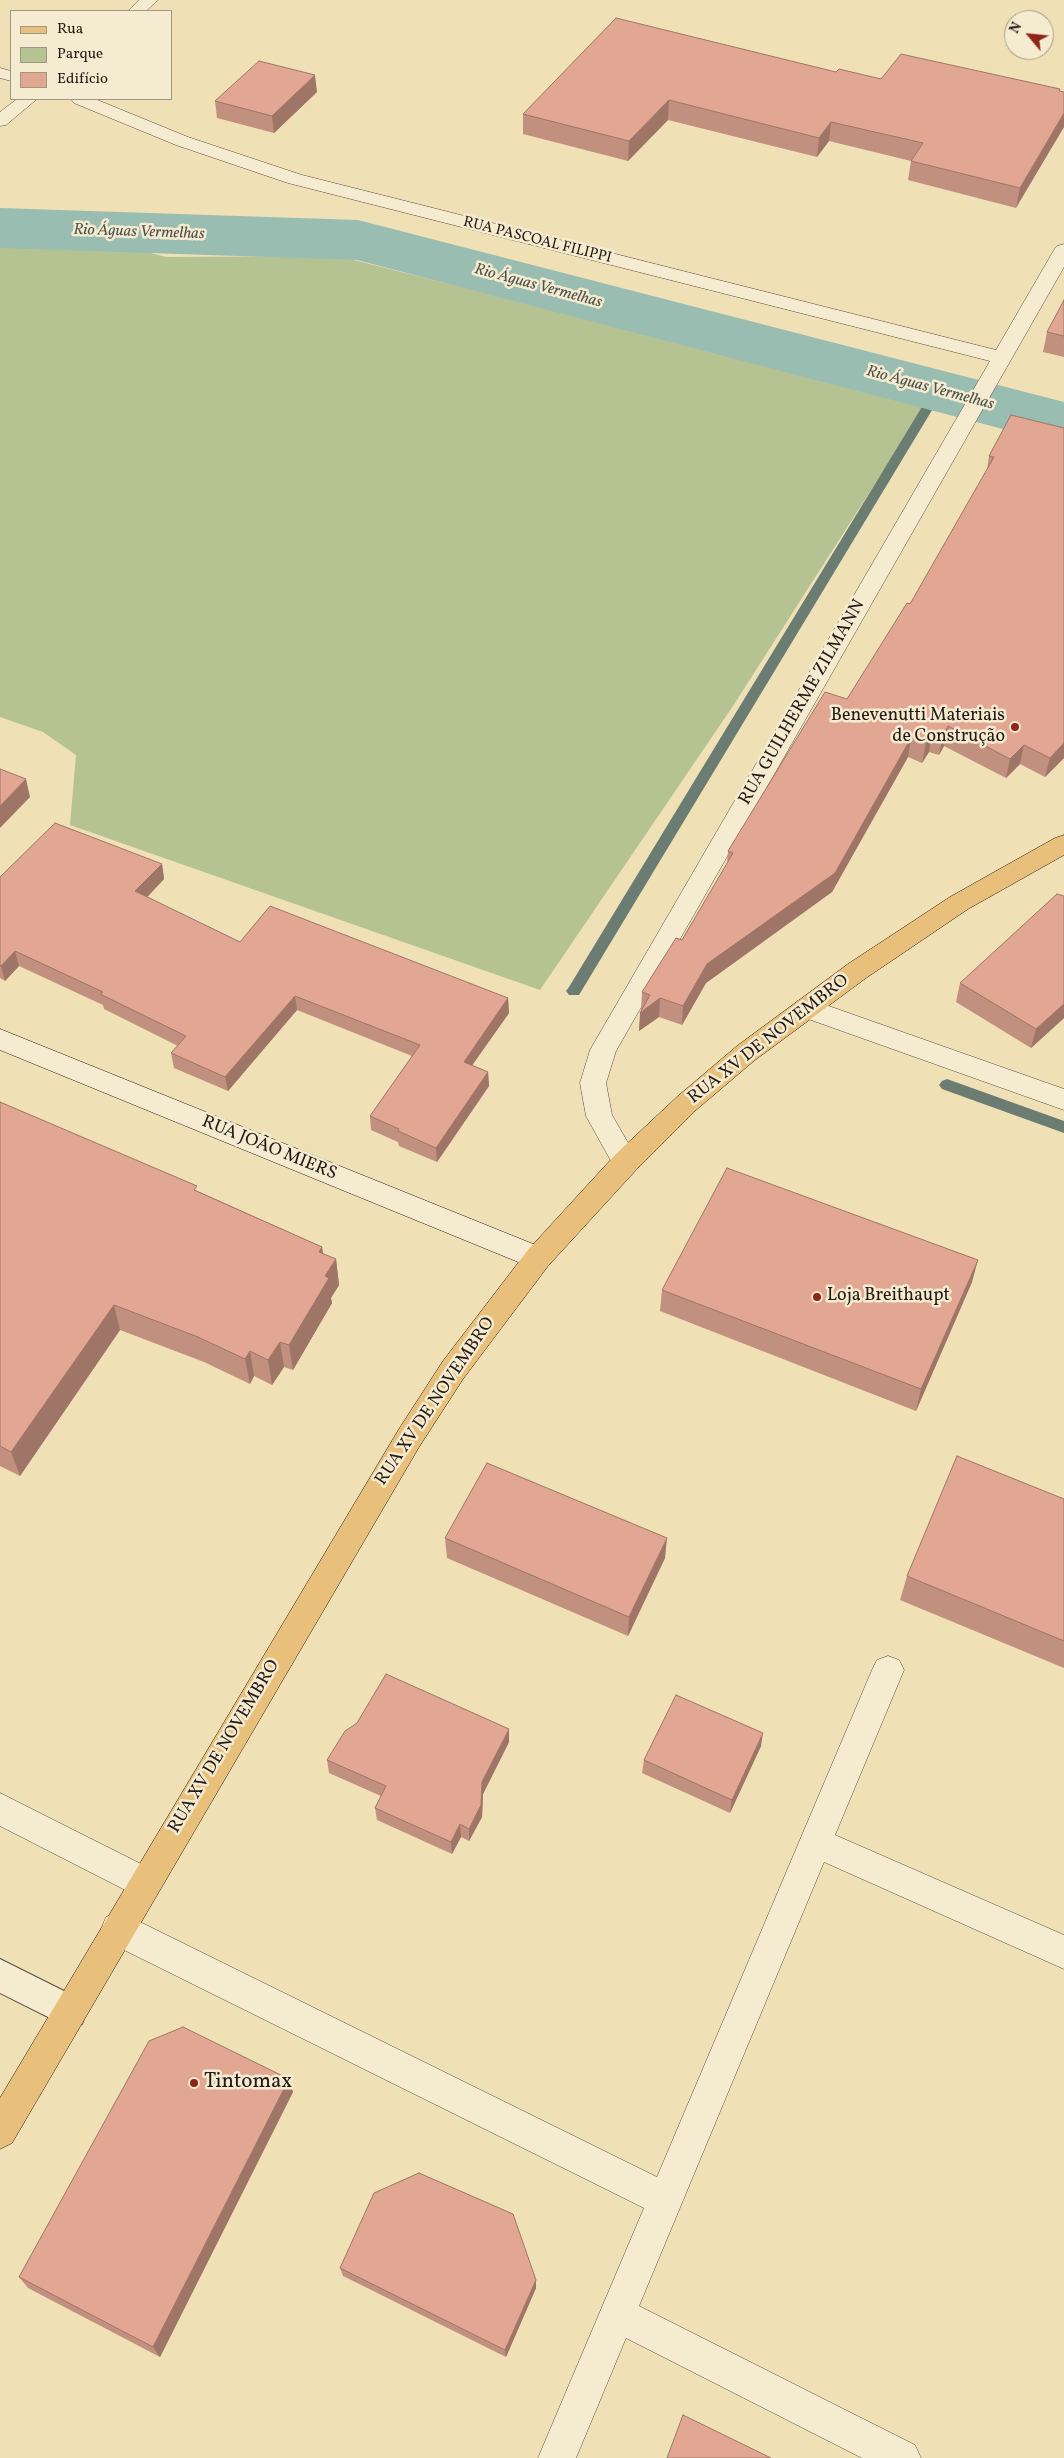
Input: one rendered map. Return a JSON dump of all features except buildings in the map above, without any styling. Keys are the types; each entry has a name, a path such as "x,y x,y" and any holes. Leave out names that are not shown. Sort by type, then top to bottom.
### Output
{"main road":[{"name":"RUA XV DE NOVEMBRO","path":"0,2131 409,1438 453,1370 538,1258 626,1162 687,1103 746,1053 806,1008 960,903 1064,844"}],"street":[{"path":"137,10 150,0"},
{"path":"0,121 27,100"},
{"name":"RUA PASCOAL FILIPPI","path":"82,100 182,141 295,179 1002,358"},
{"name":"RUA GUILHERME ZILMANN","path":"626,1162 599,1116 593,1083 603,1050 1064,250"},
{"path":"1044,285 1064,290"},
{"path":"806,1008 1064,1100"},
{"name":"RUA JOÃO MIERS","path":"0,1039 538,1258"},
{"path":"557,2458 888,1670"},
{"path":"0,1809 145,1883"},
{"path":"815,1842 1064,1952"},
{"path":"118,1929 665,2200"},
{"path":"617,2314 902,2458"}],"lane":[{"path":"0,1974 70,2012"}],"green space":[{"path":"0,214 166,257 338,256 926,404 733,706 540,990 70,825 76,755 43,732 0,717"}],"waterway":[{"name":"Rio Águas Vermelhas","path":"0,228 358,240 1064,424"},
{"path":"574,991 937,392"},
{"path":"947,1085 1064,1127"}],"place":[{"name":"Benevenutti Materiais de Construção","path":"1015,727"},
{"name":"Loja Breithaupt","path":"817,1297"},
{"name":"Tintomax","path":"194,2083"}]}
